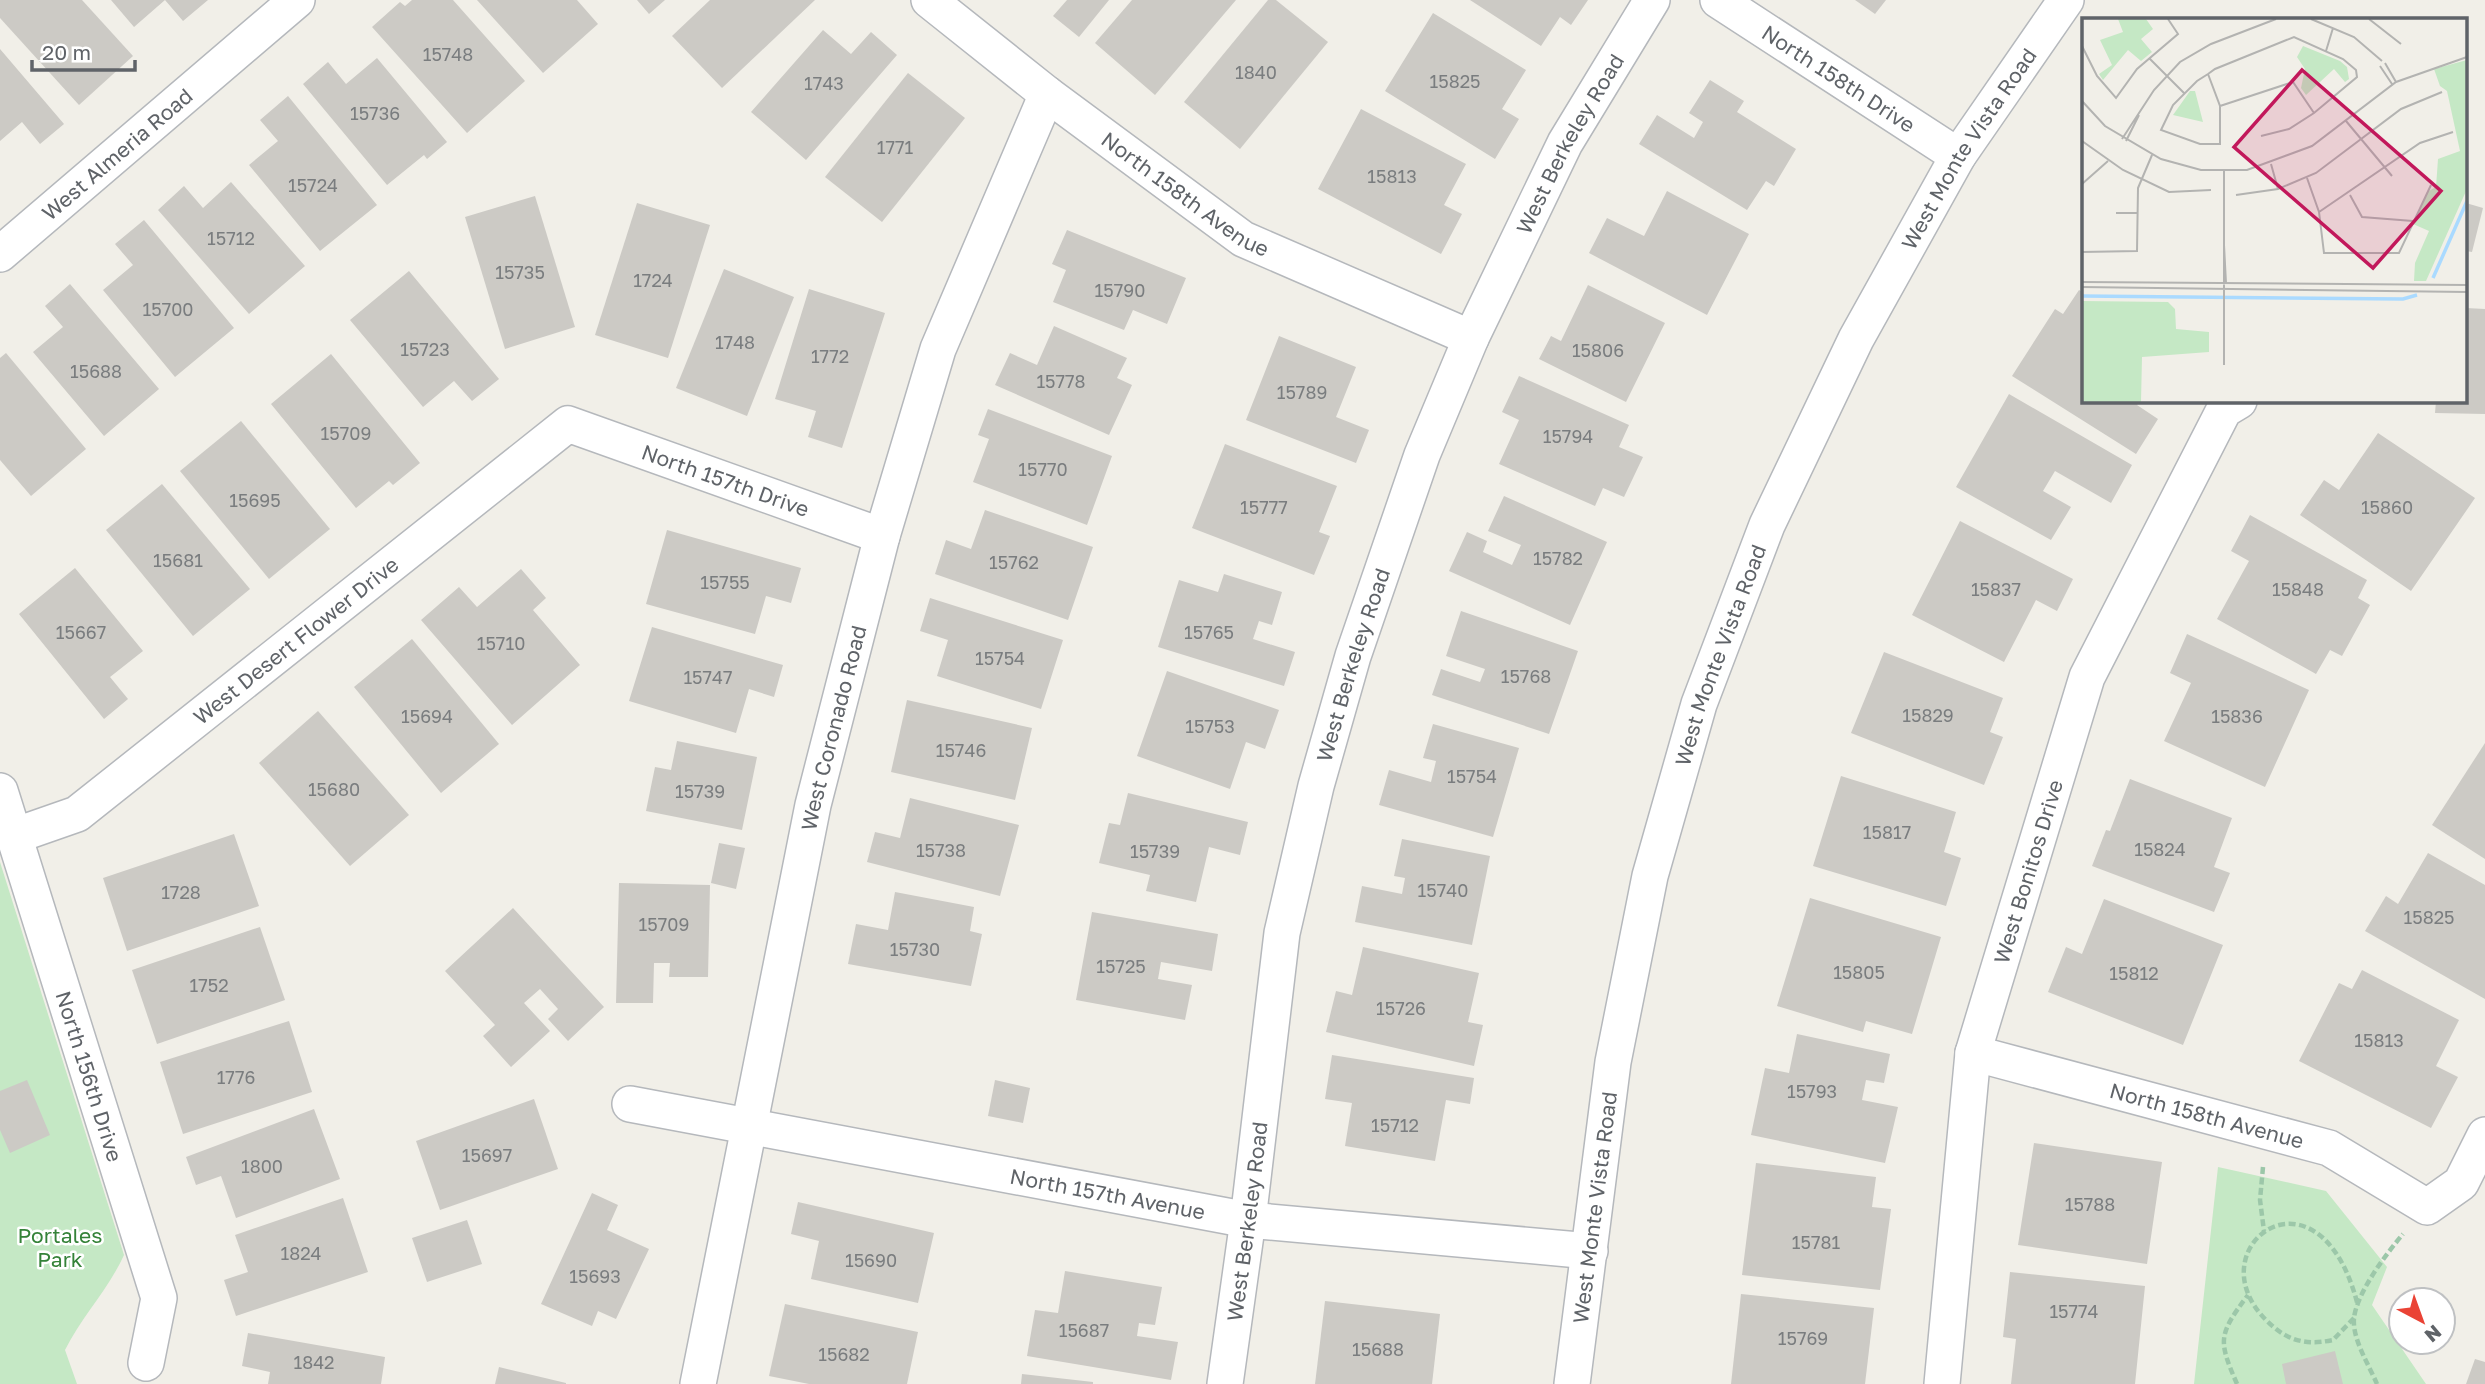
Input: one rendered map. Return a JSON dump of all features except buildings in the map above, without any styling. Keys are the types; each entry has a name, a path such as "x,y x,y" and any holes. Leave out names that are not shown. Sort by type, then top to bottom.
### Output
{"street":[{"name":"West Almeria Road","path":"0,254 297,0"},
{"name":"North 158th Avenue","path":"929,0 1047,94 1243,239 1471,338"},
{"name":"West Berkeley Road","path":"1225,1384 1248,1220 1282,933 1316,786 1353,656 1405,505 1471,338 1565,143 1652,0"},
{"name":"North 158th Drive","path":"1718,0 1958,156"},
{"name":"West Monte Vista Road","path":"1572,1384 1614,1062 1650,876 1699,704 1767,525 1856,339 1958,156 2066,0"},
{"name":"West Coronado Road","path":"698,1384 813,805 882,536 938,349 1047,94"},
{"name":"West Bonitos Drive","path":"1942,1384 1973,1053 2087,677 2224,410 2237,402"},
{"name":"North 157th Drive","path":"568,424 882,536"},
{"name":"West Desert Flower Drive","path":"14,836 78,814 568,424"},
{"name":"North 156th Drive","path":"0,790 159,1298 146,1363"},
{"name":"North 158th Avenue","path":"1973,1053 2329,1148 2427,1207"},
{"name":"North 157th Avenue","path":"630,1104 1248,1220 1590,1251"},
{"path":"2427,1207 2461,1184 2485,1135"}],"path":[{"path":"2264,1231 2260,1200 2269,1132"},
{"path":"2377,1384 2356,1335 2354,1318 2384,1257 2427,1207"},
{"path":"2354,1318 2333,1340 2301,1342 2283,1336 2259,1312 2248,1295 2244,1263 2250,1248 2264,1231 2276,1224 2290,1222 2308,1226 2322,1236 2344,1262 2358,1306"},
{"path":"2237,1384 2222,1345 2227,1326 2248,1295"}],"green space":[{"name":"Portales Park","path":"0,862 124,1255 65,1350 77,1384 0,1384"},
{"path":"2218,1167 2326,1191 2387,1267 2372,1305 2387,1327 2387,1356 2407,1356 2426,1384 2194,1384"}]}
